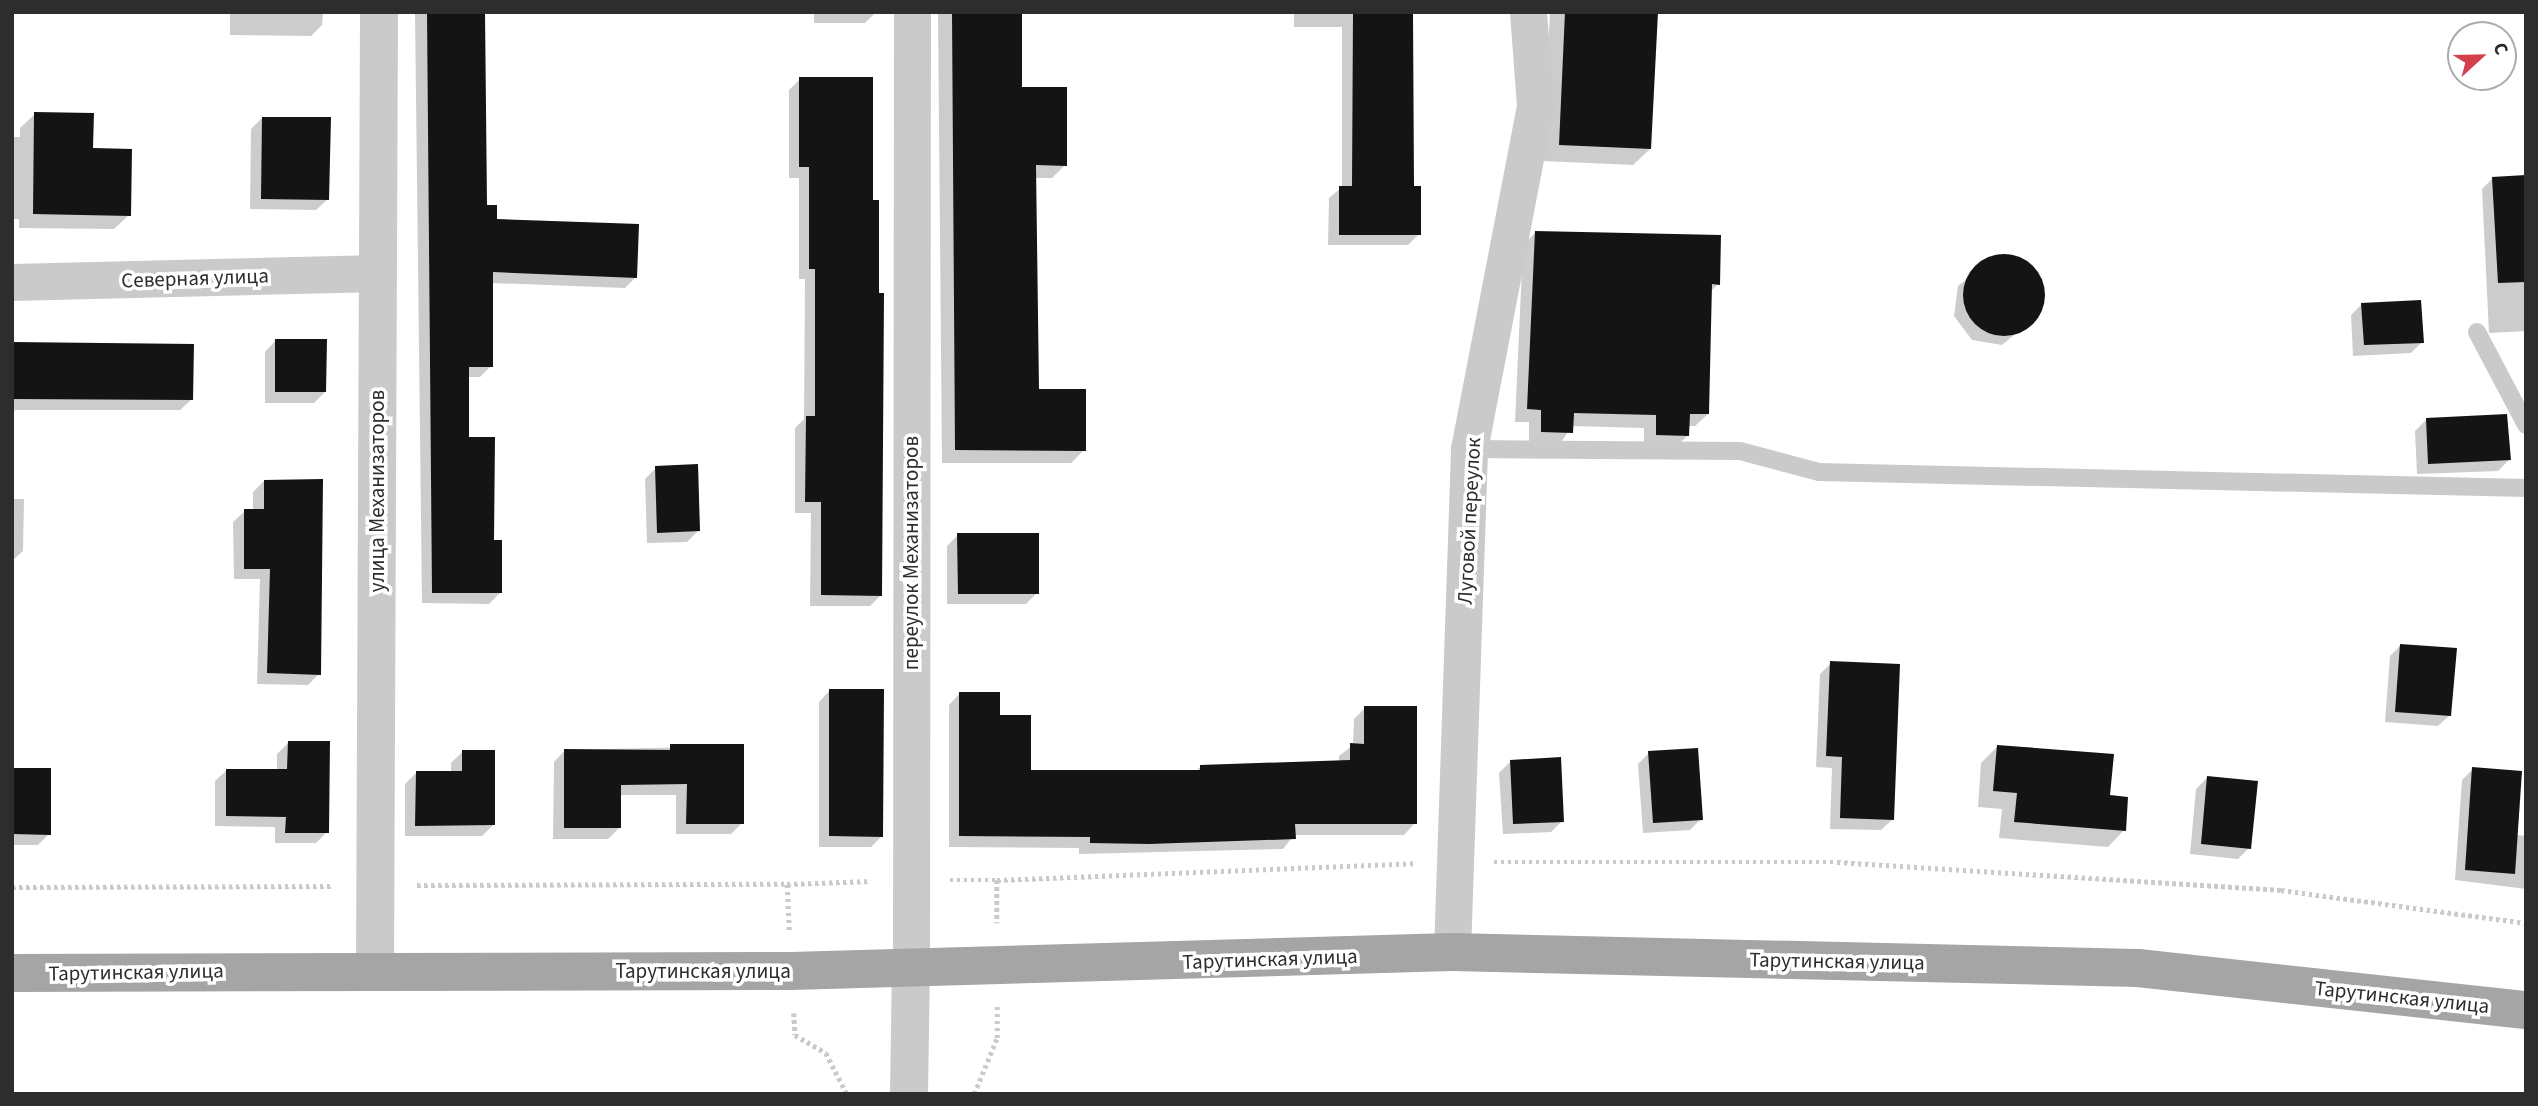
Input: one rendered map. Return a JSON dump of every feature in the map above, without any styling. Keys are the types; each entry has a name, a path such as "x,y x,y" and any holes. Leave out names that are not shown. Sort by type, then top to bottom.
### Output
{"main road":[{"name":"Тарутинская улица","path":"12,973 778,971 1452,952 2138,968 2526,1010"}],"street":[{"name":"улица Механизаторов","path":"375,970 379,12"},
{"name":"переулок Механизаторов","path":"909,1094 912,12"},
{"name":"Луговой переулок","path":"1452,952 1469,449 1535,105 1528,12"},
{"name":"Северная улица","path":"12,282 378,273"}],"lane":[{"path":"2477,332 2526,425"},
{"path":"1469,449 1740,451 1819,472 2526,488"}],"path":[{"path":"996,880 1455,862 1837,862 2281,890 2526,923"}],"building":[{"path":"427,12 485,12 487,205 497,205 497,219 639,224 637,278 493,272 493,367 469,367 469,437 495,437 494,540 502,540 502,593 432,593"},
{"path":"952,12 1022,12 1022,87 1067,87 1067,166 1036,165 1039,389 1086,389 1086,451 955,450"},
{"path":"1353,12 1413,12 1414,186 1421,186 1421,235 1339,235 1339,186 1352,186"},
{"path":"1565,12 1658,12 1651,149 1559,145"},
{"path":"799,77 873,77 873,200 879,200 879,293 884,293 882,596 821,595 821,502 805,502 806,416 815,416 815,269 809,269 809,167 799,167"},
{"path":"34,112 94,113 93,148 132,149 131,216 33,214"},
{"path":"262,117 331,117 329,200 261,199"},
{"path":"2526,175 2526,282 2498,283 2492,177"},
{"path":"1535,231 1721,235 1720,285 1712,284 1709,414 1690,414 1689,436 1656,435 1656,415 1574,413 1573,433 1541,432 1541,410 1527,409"},
{"path":"2004,254 2020,257 2033,266 2042,279 2045,295 2042,311 2033,324 2020,333 2004,336 1988,333 1975,324 1966,311 1963,295 1966,279 1975,266 1988,257"},
{"path":"2421,300 2424,343 2364,345 2361,303"},
{"path":"275,339 327,339 326,392 275,392"},
{"path":"12,342 194,344 193,400 12,399"},
{"path":"2507,414 2511,460 2428,464 2426,418"},
{"path":"698,464 700,531 657,533 655,466"},
{"path":"323,479 321,675 267,673 270,569 244,569 244,509 264,509 264,480"},
{"path":"957,533 1039,533 1039,594 958,594"},
{"path":"2400,644 2457,648 2451,716 2395,712"},
{"path":"1830,661 1900,664 1894,820 1840,818 1842,757 1826,756"},
{"path":"829,689 884,689 883,837 829,836"},
{"path":"959,692 1000,692 1000,715 1031,715 1031,770 1200,770 1200,765 1350,760 1350,743 1364,744 1364,706 1417,706 1417,824 1295,824 1296,839 1149,844 1090,843 1090,837 959,836"},
{"path":"288,741 330,741 329,833 285,833 286,817 226,816 226,769 287,769"},
{"path":"670,744 744,744 744,824 686,824 687,784 621,785 621,828 564,828 564,749 670,750"},
{"path":"1997,745 2114,754 2110,795 2128,797 2126,831 2014,822 2017,793 1993,791"},
{"path":"1698,748 1703,820 1653,823 1648,751"},
{"path":"462,750 495,750 495,825 415,826 416,771 462,771"},
{"path":"1561,757 1564,822 1513,824 1510,760"},
{"path":"2472,767 2522,771 2515,874 2465,870"},
{"path":"12,768 51,768 51,835 12,834"},
{"path":"2207,776 2258,781 2251,849 2201,844"}]}
